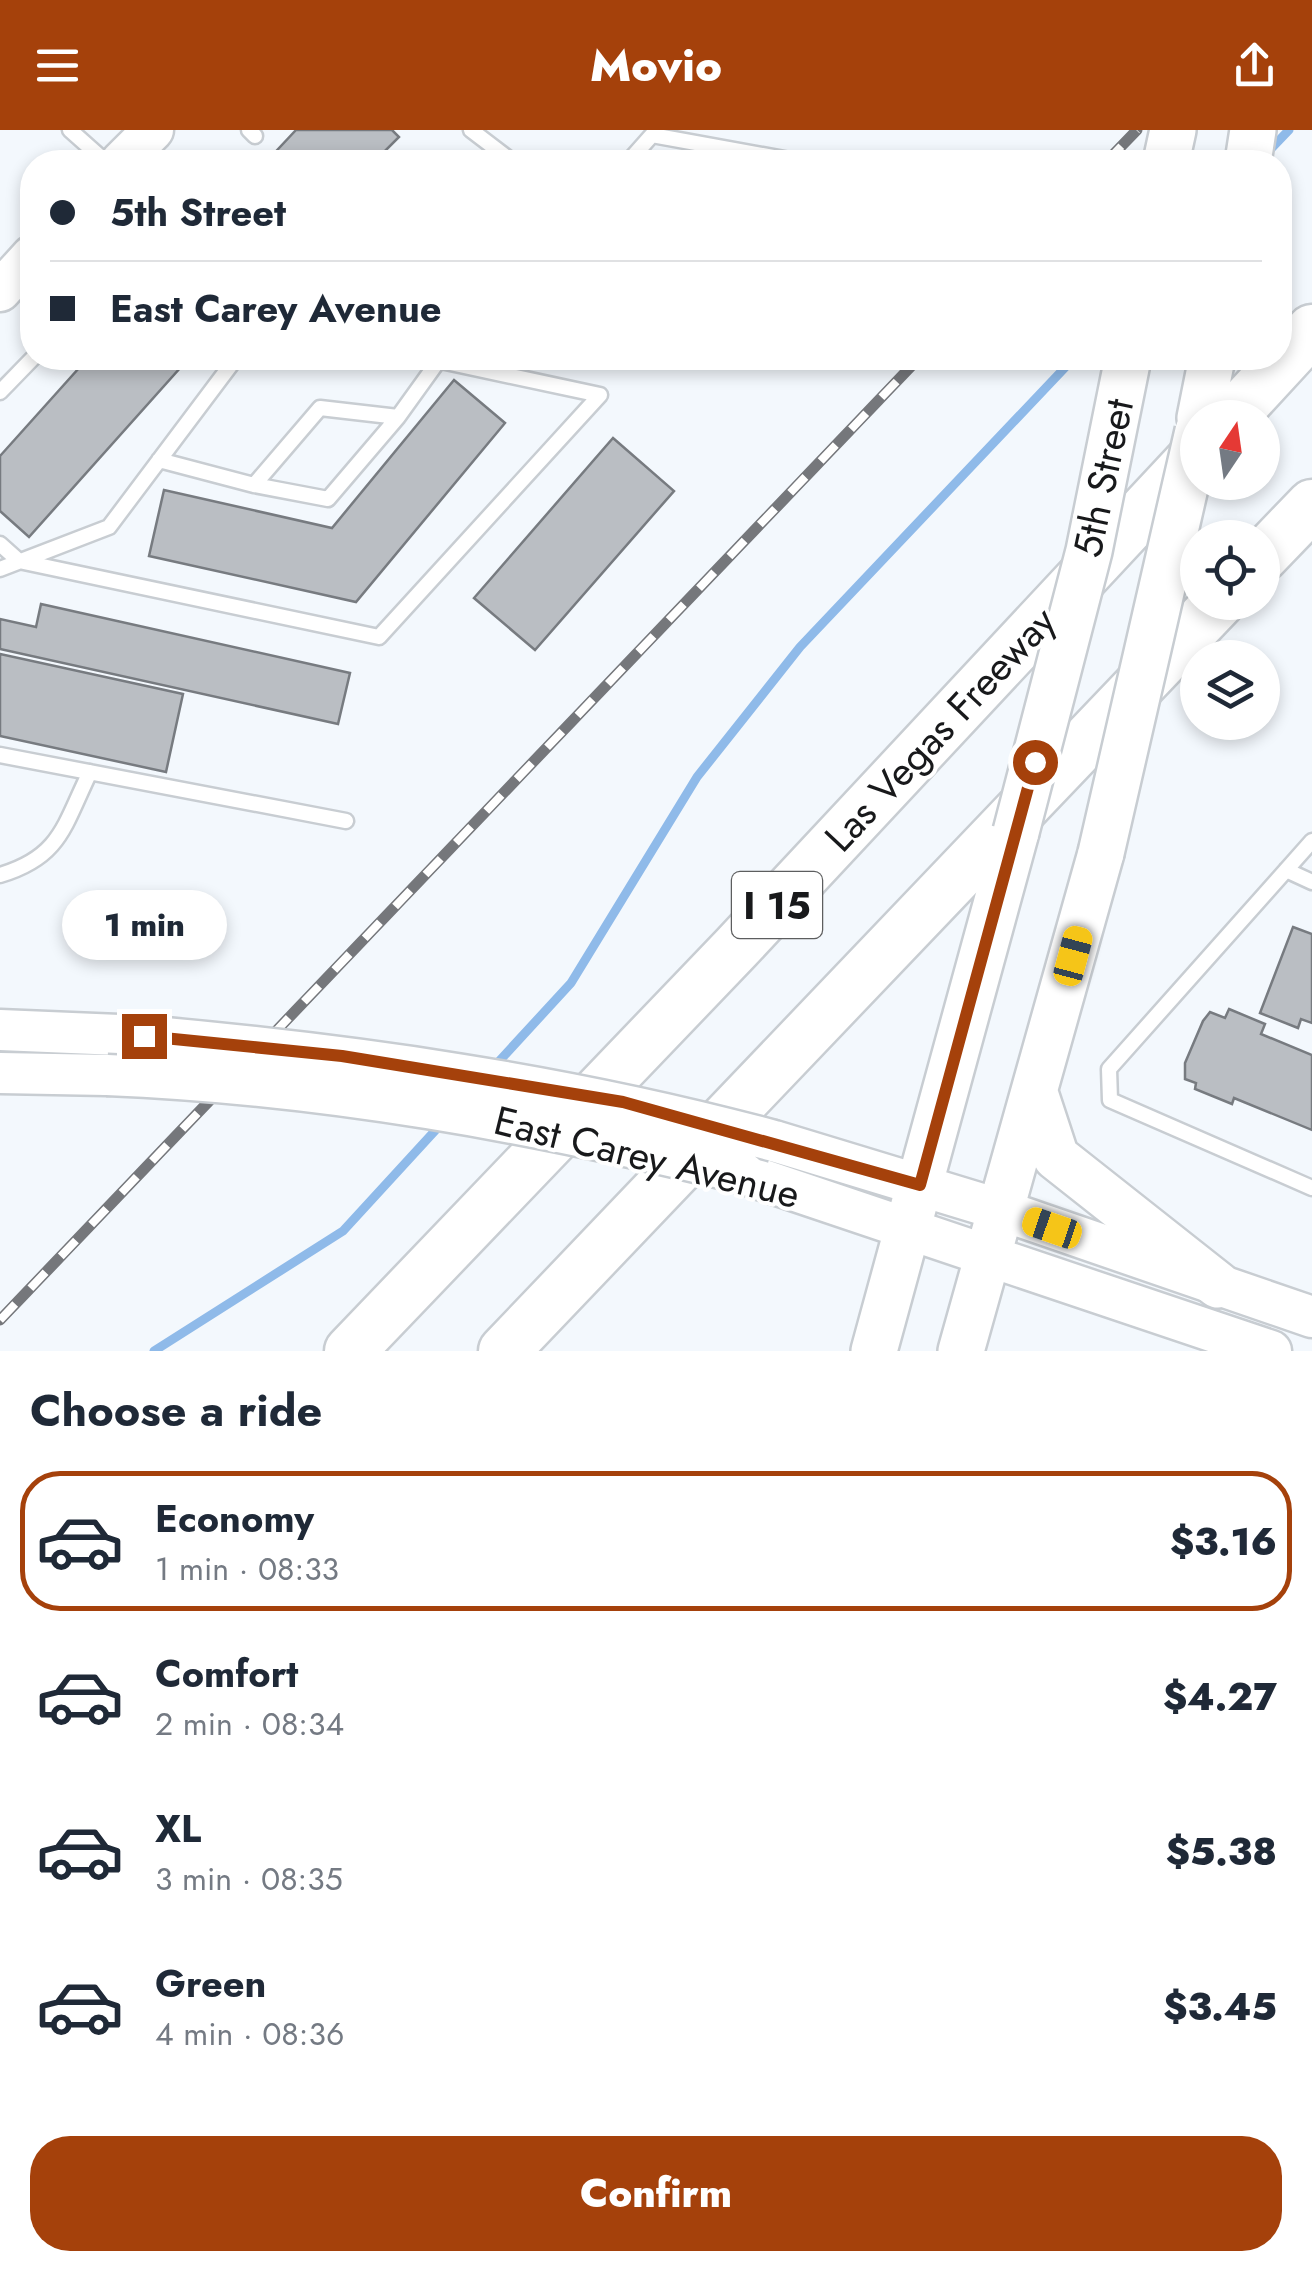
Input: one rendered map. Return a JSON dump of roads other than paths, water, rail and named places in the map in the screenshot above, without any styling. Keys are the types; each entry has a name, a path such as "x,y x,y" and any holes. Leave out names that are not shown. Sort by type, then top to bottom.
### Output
{"highway":[{"path":"1292,352 1312,330"},
{"path":"1248,400 1275,370"},
{"name":"Las Vegas Freeway","path":"350,1351 736,948 1180,472"},
{"path":"1280,538 1312,505"},
{"name":"I 15","path":"504,1351 1202,620"}],"main road":[{"path":"133,150 152,130"},
{"path":"0,290 20,269"},
{"name":"5th Street","path":"874,1351 976,988 1089,551 1126,370"},
{"name":"5th Street","path":"1204,400 1210,370"},
{"name":"5th Street","path":"961,1351 1101,854 1182,500"},
{"name":"East Carey Avenue","path":"0,1030 144,1036 342,1056 623,1102 774,1141 1001,1210 1312,1317"},
{"name":"East Carey Avenue","path":"0,1073 280,1087 474,1114 745,1174 988,1259 1271,1351"},
{"path":"1035,1094 1056,1158 1218,1285"}],"lane":[{"path":"70,130 92,150"},
{"path":"471,130 497,150"},
{"path":"638,150 652,134 737,150"},
{"path":"0,392 22,370"},
{"path":"0,570 110,526 227,370"},
{"path":"160,460 254,485 328,499 398,417 426,370"},
{"path":"0,544 20,561 379,637 600,396 483,370"},
{"path":"254,485 320,408 398,417"},
{"path":"0,755 346,821"},
{"path":"0,875 34,865 56,842 90,772"},
{"path":"1312,841 1108,1069 1110,1100 1312,1188"},
{"path":"1286,870 1312,882"}],"waterway":[{"path":"1270,150 1289,130"},
{"path":"491,1070 571,983 697,777 800,647 1063,370"},
{"path":"154,1351 343,1231 443,1122"}],"railway":[{"path":"1118,150 1137,130"},
{"path":"0,1320 908,370"}]}
